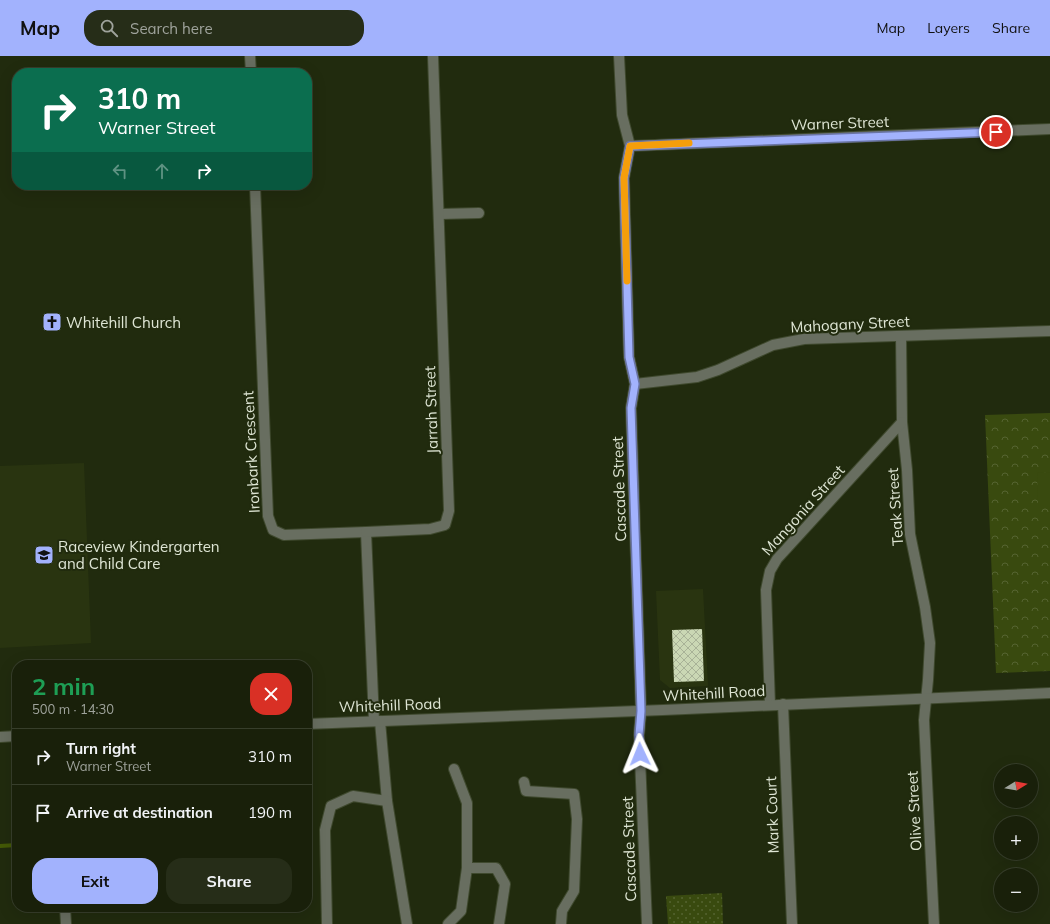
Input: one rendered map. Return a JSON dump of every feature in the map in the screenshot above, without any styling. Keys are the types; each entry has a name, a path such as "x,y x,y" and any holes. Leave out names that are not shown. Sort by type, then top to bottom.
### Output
{"street":[{"path":"250,56 251,68"},
{"name":"Jarrah Street","path":"366,532 430,529 445,524 449,511 440,214 433,56"},
{"name":"Cascade Street","path":"619,56 622,115 630,146 624,178 629,357 635,384 631,408 641,711 639,735 648,924"},
{"name":"Warner Street","path":"630,146 1050,129"},
{"name":"Ironbark Crescent","path":"255,190 268,516 273,530 284,535 366,532"},
{"path":"440,214 479,213"},
{"name":"Mahogany Street","path":"635,384 697,377 718,370 773,345 804,339 1050,330"},
{"name":"Teak Street","path":"901,336 902,422 907,470 910,534 925,607 930,643 926,698"},
{"name":"Mangonia Street","path":"770,705 766,590 770,571 777,559 902,422"},
{"path":"366,532 377,721 407,924"},
{"name":"Whitehill Road","path":"312,724 1050,693"},
{"name":"Olive Street","path":"926,698 924,720 934,924"},
{"name":"Mark Court","path":"783,704 792,924"},
{"path":"0,737 12,736"},
{"path":"448,924 462,911 467,868 467,803 454,769"},
{"path":"524,782 526,791 574,794 577,819 574,891 562,911 561,924"},
{"path":"327,924 325,830 330,806 353,796 388,801"},
{"path":"467,868 496,868 504,884 499,924"},
{"path":"65,912 66,924"}],"shaded area":[{"name":"Raceview Kindergarten and Child Care","path":"84,463 91,643 0,648 0,466"},
{"path":"703,589 708,686 670,688 660,680 656,591"}],"green space":[{"path":"1050,413 1050,671 996,673 985,415"},
{"path":"1050,472 1050,503 1038,503 1037,473"},
{"path":"722,893 723,924 668,924 666,896"}],"building":[{"path":"702,629 704,681 674,682 672,630"}],"waterway":[{"path":"0,846 12,845"}],"slow traffic":[{"path":"627,281 624,178 630,146 689,143"}],"place":[{"name":"Whitehill Church","path":"52,322"},
{"name":"Raceview Kindergarten and Child Care","path":"44,555"}],"route":[{"path":"640,754 639,735 641,711 631,408 635,384 629,357 624,178 630,146 996,132"}]}
